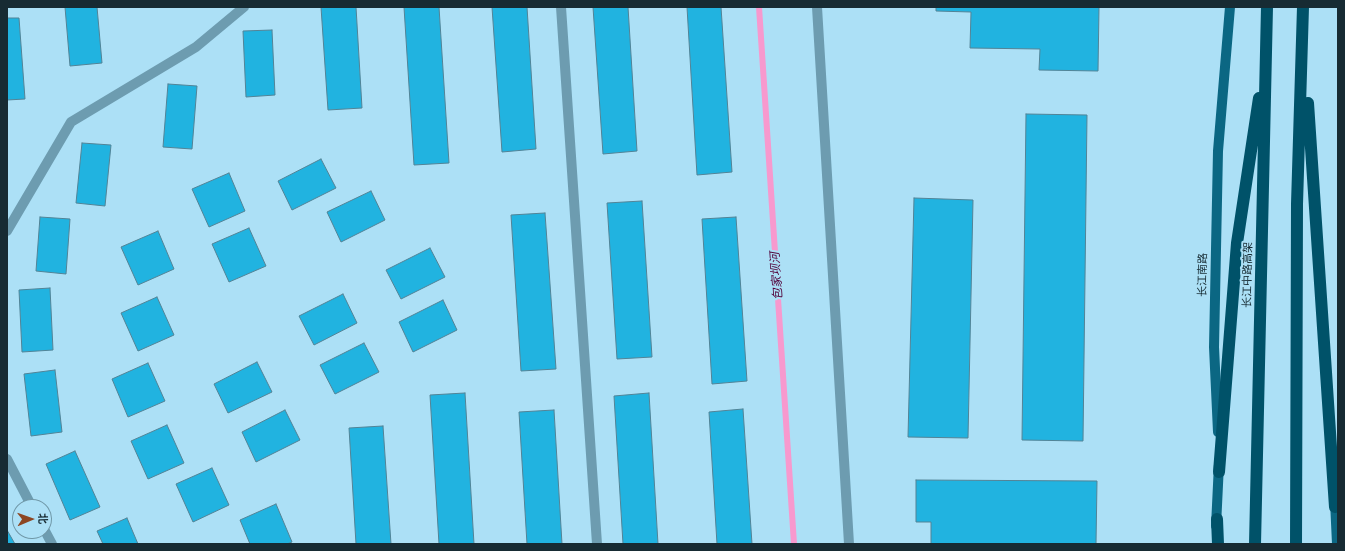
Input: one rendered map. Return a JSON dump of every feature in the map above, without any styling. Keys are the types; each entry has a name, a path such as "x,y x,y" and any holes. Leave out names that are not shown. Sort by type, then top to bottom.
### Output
{"highway":[{"name":"长江中路高架","path":"1255,544 1267,7"},
{"path":"1296,544 1297,204 1303,7"},
{"path":"1303,40 1335,507"},
{"path":"1219,472 1237,243 1266,49"},
{"path":"1217,519 1218,544"}],"main road":[{"name":"长江南路","path":"1214,544 1217,519 1219,472 1214,346 1218,159 1230,7"},
{"path":"1337,542 1335,507 1338,477"}],"street":[{"path":"7,231 71,122 196,46 244,7"},
{"path":"561,7 597,544"},
{"path":"817,7 849,544"},
{"path":"7,459 28,499"}],"building":[{"path":"65,7 97,7 102,63 70,66"},
{"path":"321,7 356,7 362,108 328,110"},
{"path":"404,7 439,7 449,163 414,165"},
{"path":"492,7 527,7 536,149 502,152"},
{"path":"593,7 628,7 637,151 603,154"},
{"path":"687,7 721,7 732,172 697,175"},
{"path":"936,7 1099,7 1098,71 1039,70 1040,49 970,48 971,12 936,11"},
{"path":"7,18 19,18 25,99 7,100"},
{"path":"272,30 275,95 246,97 243,31"},
{"path":"168,84 197,86 192,149 163,147"},
{"path":"1026,114 1087,115 1083,441 1022,440"},
{"path":"82,143 111,145 105,206 76,203"},
{"path":"321,159 336,188 292,210 278,181"},
{"path":"229,173 245,211 209,227 192,189"},
{"path":"371,191 385,220 341,242 327,212"},
{"path":"914,198 973,200 968,438 908,437"},
{"path":"642,201 652,357 617,359 607,203"},
{"path":"545,213 556,369 521,371 511,215"},
{"path":"40,217 70,219 66,274 36,271"},
{"path":"736,217 747,381 712,384 702,219"},
{"path":"249,228 266,266 229,282 212,244"},
{"path":"158,231 174,269 138,285 121,247"},
{"path":"430,248 445,277 401,299 386,270"},
{"path":"50,288 53,350 22,352 19,290"},
{"path":"343,294 357,323 314,345 299,316"},
{"path":"157,297 174,335 138,351 121,313"},
{"path":"443,300 457,330 413,352 399,322"},
{"path":"364,343 379,372 335,394 320,365"},
{"path":"257,362 272,392 228,413 214,384"},
{"path":"148,363 165,401 128,417 112,379"},
{"path":"55,370 62,432 31,436 24,374"},
{"path":"465,393 474,544 439,544 430,395"},
{"path":"649,393 658,544 623,544 614,396"},
{"path":"743,409 752,544 717,544 709,412"},
{"path":"285,410 300,440 256,462 242,432"},
{"path":"554,410 562,544 527,544 519,412"},
{"path":"167,425 184,463 148,479 131,441"},
{"path":"383,426 391,544 356,544 349,428"},
{"path":"75,451 100,507 70,520 46,464"},
{"path":"212,468 229,505 193,522 176,484"},
{"path":"916,480 1097,481 1096,544 931,544 931,522 916,522"},
{"path":"276,504 292,542 287,544 250,544 240,520"},
{"path":"127,518 138,544 103,544 97,531"},
{"path":"7,530 15,544 7,544"}],"waterway":[{"name":"包家坝河","path":"759,7 794,544"}]}
